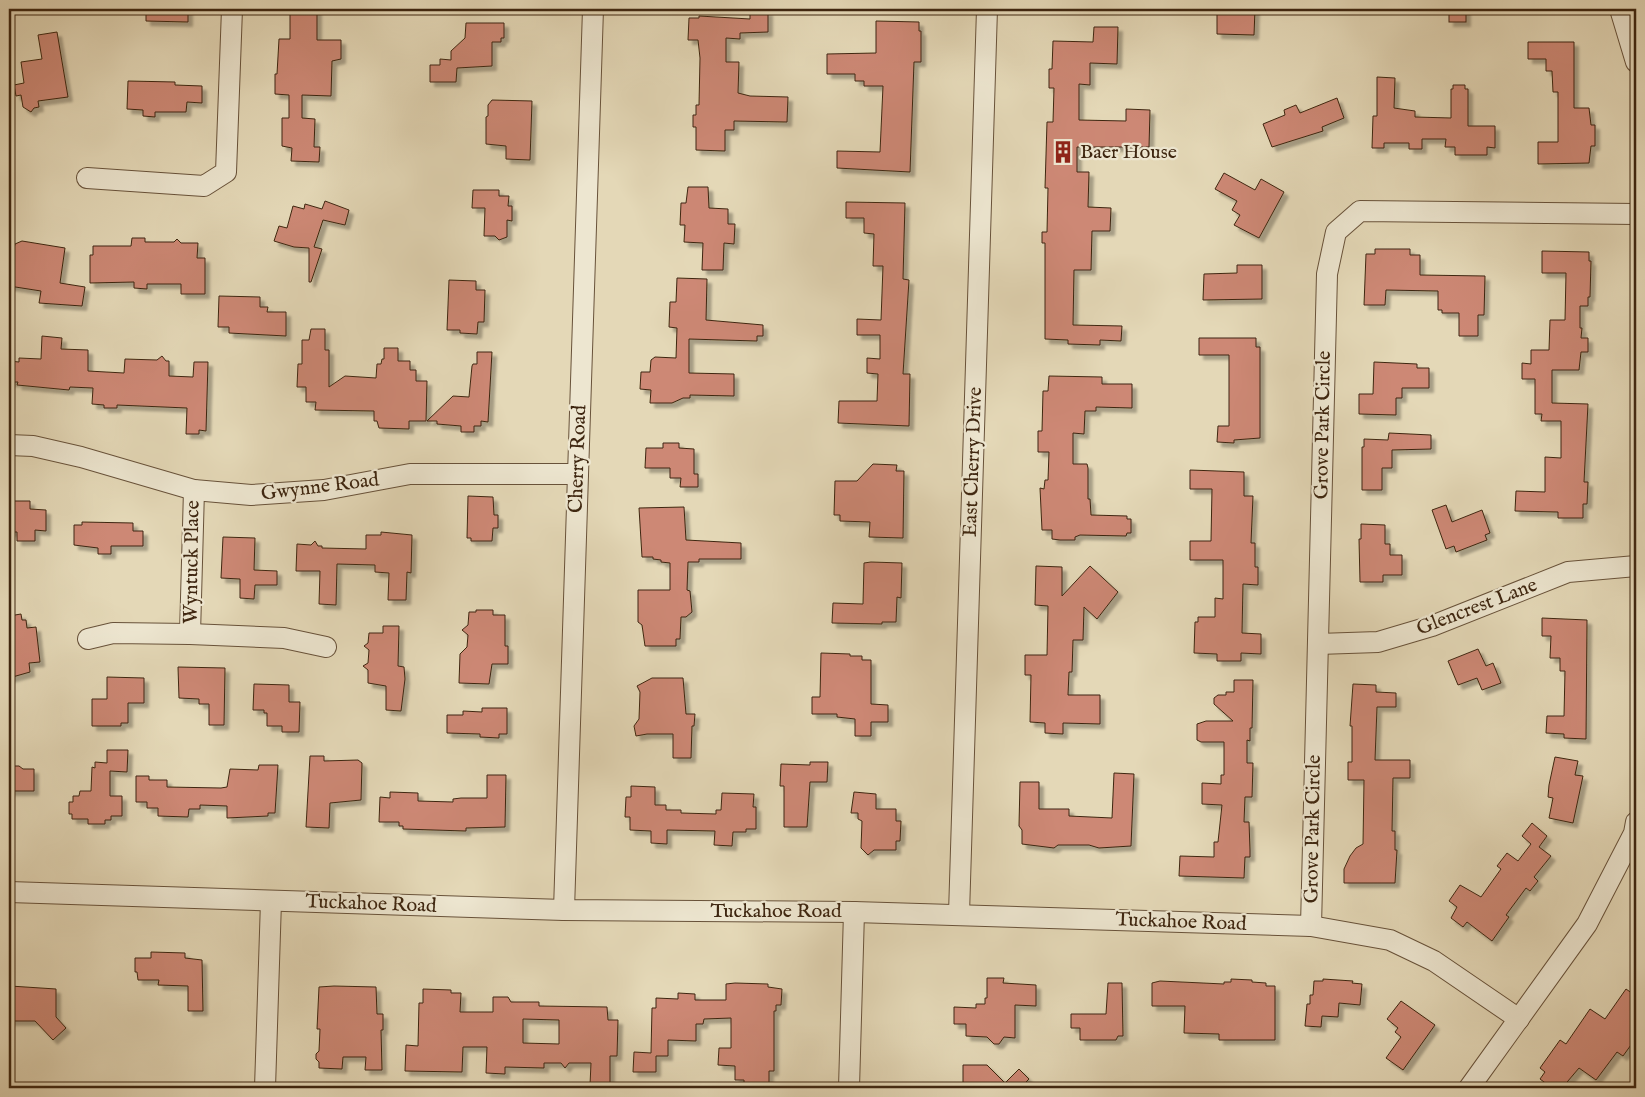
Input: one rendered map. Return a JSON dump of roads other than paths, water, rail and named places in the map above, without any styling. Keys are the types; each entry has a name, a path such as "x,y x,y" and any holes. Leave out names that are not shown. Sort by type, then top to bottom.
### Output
{"street":[{"path":"87,178 204,186 226,172 232,9"},
{"name":"Cherry Road","path":"564,910 593,9"},
{"name":"East Cherry Drive","path":"959,914 987,9"},
{"path":"1620,9 1636,62"},
{"name":"Grove Park Circle","path":"1311,926 1327,274 1336,232 1360,211 1636,214"},
{"name":"Gwynne Road","path":"9,445 33,446 81,457 194,490 251,495 324,490 410,474 578,474"},
{"name":"Wyntuck Place","path":"190,634 194,490"},
{"name":"Glencrest Lane","path":"1318,644 1378,642 1432,626 1568,572 1636,566"},
{"name":"Wyntuck Place","path":"88,639 113,633 190,634 284,638 326,647"},
{"path":"1469,1088 1586,924 1634,833 1636,822"},
{"name":"Tuckahoe Road","path":"9,892 564,910 959,914 1311,926 1390,940 1434,961 1519,1019"},
{"path":"265,1088 271,900"},
{"path":"849,1088 854,912"}],"place":[{"name":"Baer House","path":"1063,152"}]}
